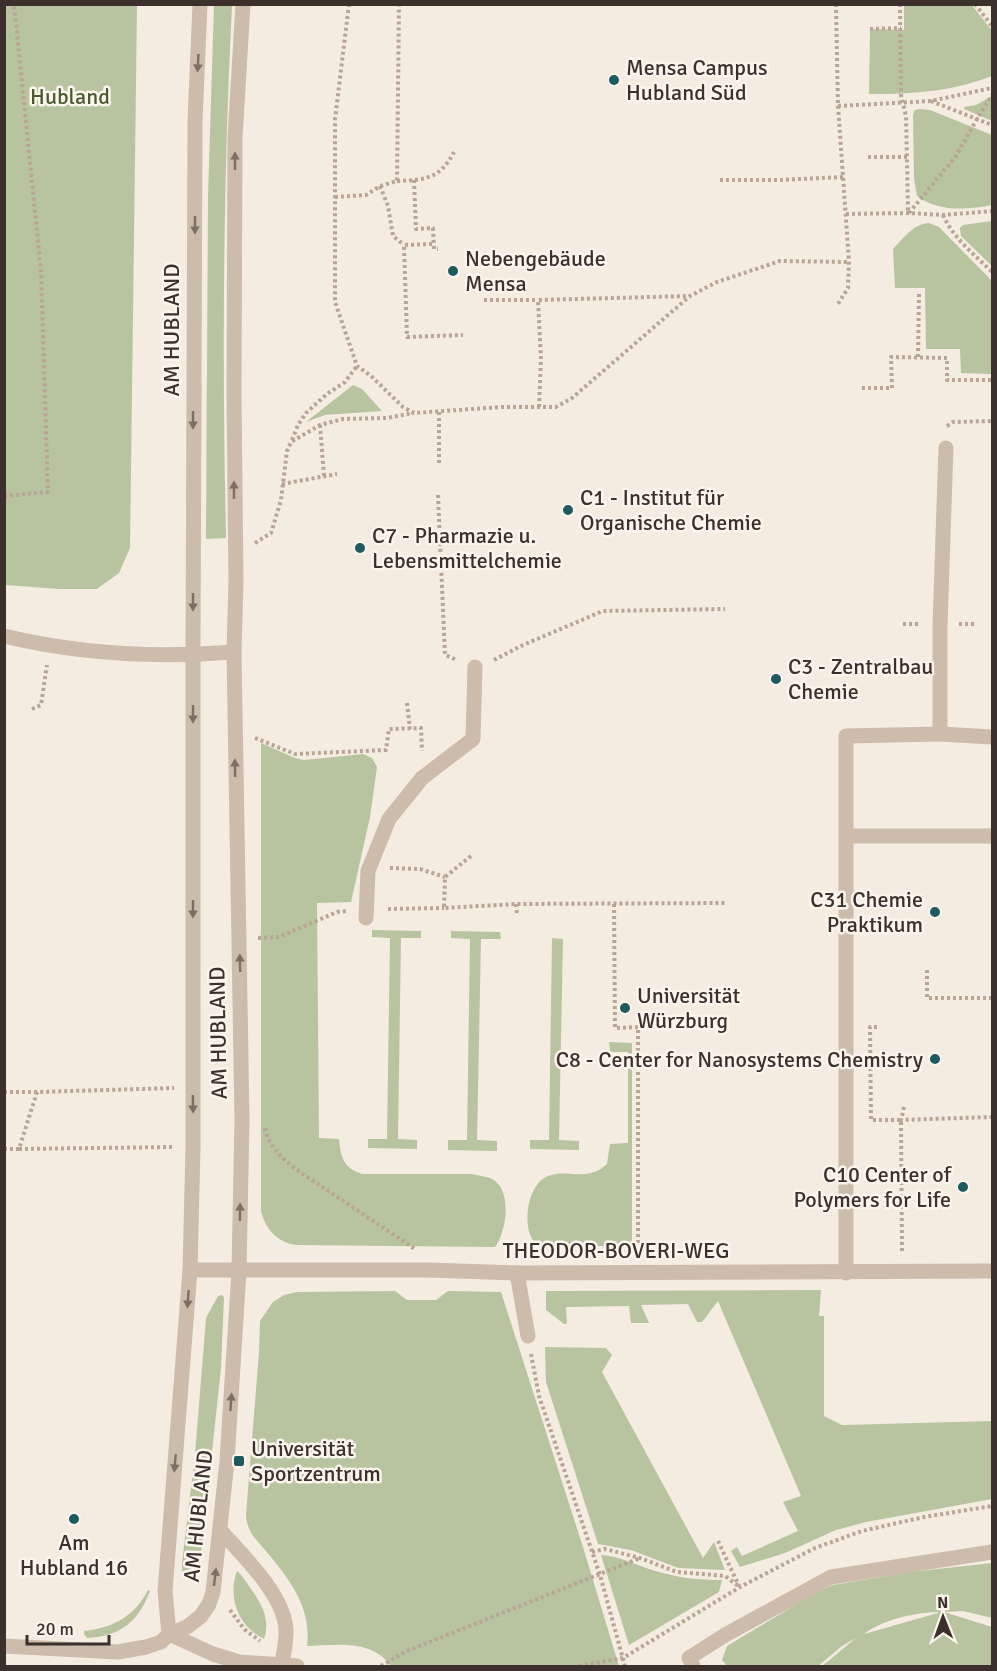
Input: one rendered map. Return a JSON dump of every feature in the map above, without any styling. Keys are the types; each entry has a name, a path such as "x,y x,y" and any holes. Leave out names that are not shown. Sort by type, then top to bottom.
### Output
{"street":[{"name":"AM HUBLAND","path":"200,4 195,121 194,1147 190,1270 165,1591 169,1634 187,1627 201,1616 213,1592 227,1461 239,1271 243,1119 234,729 235,138 243,4"},
{"path":"940,734 940,625 946,448"},
{"path":"4,636 50,646 137,654 193,656 234,652"},
{"path":"366,914 368,871 389,819 422,778 474,739 475,668"},
{"path":"846,1273 846,736 940,734 993,737"},
{"path":"847,836 993,836"},
{"name":"THEODOR-BOVERI-WEG","path":"190,1270 428,1270 517,1273 993,1271"},
{"path":"517,1273 528,1336"},
{"path":"4,1646 118,1652 161,1642 169,1634 213,1654 239,1662 289,1666 282,1610 263,1578 220,1530"},
{"path":"687,1664 725,1635 831,1577 993,1552"}],"path":[{"path":"4,496 48,492 41,271 14,4"},
{"path":"349,4 335,119 335,302 357,366 371,375 403,407 414,412"},
{"path":"397,181 399,4"},
{"path":"836,4 838,106 849,262 848,288 838,304"},
{"path":"900,4 901,95 906,116 908,213"},
{"path":"975,4 993,26"},
{"path":"870,28 901,28"},
{"path":"838,106 931,101 993,88"},
{"path":"908,213 956,156 976,119 993,95"},
{"path":"931,101 993,125"},
{"path":"335,197 366,195 380,186 397,181 433,176 446,167 454,152"},
{"path":"868,157 907,157"},
{"path":"720,180 843,177"},
{"path":"414,180 416,229 433,228 434,249 438,249"},
{"path":"380,186 388,206 393,236 404,245 432,244"},
{"path":"846,214 944,215 993,211"},
{"path":"944,215 948,227 993,272"},
{"path":"404,245 407,337 463,335"},
{"path":"291,442 320,425 343,419 387,418 414,412 556,407 572,398 690,296 717,282 780,261 849,262"},
{"path":"918,357 919,294"},
{"path":"484,300 690,296"},
{"path":"538,300 542,359 539,407"},
{"path":"862,388 892,388 891,357 947,358 947,380 993,380"},
{"path":"235,548 260,542 271,533 281,500 287,451 298,425 306,413 327,394 345,382 357,366"},
{"path":"439,411 439,463"},
{"path":"953,422 993,421"},
{"path":"320,425 324,476"},
{"path":"282,484 337,474"},
{"path":"438,495 445,655 475,668 603,611 725,609"},
{"path":"903,624 925,624"},
{"path":"955,624 976,624"},
{"path":"32,709 41,705 45,680"},
{"path":"407,703 410,729"},
{"path":"234,729 295,754 386,750 389,729 421,728 422,778"},
{"path":"444,908 445,877 471,856"},
{"path":"367,880 391,868 420,869 445,877"},
{"path":"239,939 279,937 337,912 366,914 516,904 726,903"},
{"path":"516,904 517,914"},
{"path":"614,904 615,1028 638,1027 637,1272"},
{"path":"927,970 927,998 993,998"},
{"path":"877,1027 870,1027 871,1120 993,1117"},
{"path":"4,1092 193,1088"},
{"path":"19,1149 37,1092"},
{"path":"902,1271 902,1120 904,1107"},
{"path":"243,1119 262,1120 268,1140 278,1154 294,1168 349,1206 414,1247 428,1270"},
{"path":"4,1149 194,1147"},
{"path":"528,1336 539,1396 600,1575 625,1666"},
{"path":"579,1666 623,1658 740,1587 815,1548 862,1531 924,1517 993,1506"},
{"path":"718,1541 740,1587"},
{"path":"592,1552 605,1549 640,1558 677,1572 725,1576 740,1587"},
{"path":"381,1666 407,1651 640,1558"},
{"path":"213,1592 229,1608 244,1629 289,1666"}],"green space":[{"name":"Hubland","path":"4,5 137,5 130,548 119,573 97,589 5,585"},
{"path":"214,5 232,5 224,271 226,538 206,539 208,196"},
{"path":"904,5 972,5 992,31 992,76 962,86 931,91 869,94 870,29 904,30"},
{"path":"992,96 992,121 964,109 964,107 976,105"},
{"path":"915,110 930,110 992,135 992,205 973,208 943,207 917,196 914,179 913,115"},
{"path":"992,221 992,266 961,236 960,228 963,225"},
{"path":"929,223 939,227 992,281 992,374 961,373 960,349 926,349 925,288 895,288 893,249 913,229"},
{"path":"353,385 362,389 382,411 325,415 306,422"},
{"path":"261,743 304,760 363,754 372,758 377,767 370,817 351,902 317,903 319,1138 339,1139 344,1161 351,1169 362,1174 472,1174 492,1179 504,1195 506,1214 502,1233 495,1247 296,1245 278,1238 266,1224 261,1211"},
{"path":"372,930 421,931 421,938 401,938 398,1139 417,1140 417,1149 368,1148 368,1139 387,1139 390,938 372,937"},
{"path":"451,931 500,932 501,939 481,939 477,1140 497,1141 497,1151 448,1150 448,1140 467,1140 470,939 451,938"},
{"path":"552,938 563,939 559,1140 579,1141 579,1150 530,1149 530,1140 549,1140"},
{"path":"609,1042 632,1043 632,1246 538,1246 532,1240 527,1220 530,1198 541,1181 556,1174 585,1174 600,1170 607,1164 610,1144 628,1143 628,1052 610,1052"},
{"path":"821,1290 819,1316 824,1316 824,1416 842,1425 992,1421 992,1499 866,1522 836,1530 785,1553 740,1567 731,1551 737,1547 742,1556 798,1531 783,1502 801,1496 718,1301 702,1322 697,1322 688,1304 641,1305 649,1323 631,1323 629,1306 566,1307 567,1324 564,1324 546,1310 546,1291"},
{"path":"395,1291 407,1300 436,1300 448,1291 501,1292 619,1666 391,1666 374,1651 364,1648 342,1645 307,1646 306,1619 297,1594 283,1572 252,1534 246,1515 260,1321 273,1302 284,1295 297,1292"},
{"path":"218,1296 224,1297 221,1368 199,1573 182,1572 195,1454 206,1318"},
{"path":"545,1347 606,1348 612,1355 602,1372 703,1558 714,1542 725,1570 678,1568 631,1550 598,1544 546,1382"},
{"path":"601,1555 615,1557 672,1575 722,1580 719,1592 629,1645"},
{"path":"992,1563 992,1618 963,1611 944,1612 992,1627 992,1666 822,1666 856,1638 842,1646 818,1666 727,1666 722,1660 727,1646 815,1593 833,1585 910,1572","holes":["938,1613 864,1634 880,1624 899,1618"]},
{"path":"237,1571 264,1611 266,1631 264,1639 248,1627 237,1611 233,1591"},
{"path":"148,1590 150,1591 140,1611 127,1625 99,1637 87,1638 84,1634 84,1631 114,1624 130,1614"}],"place":[{"name":"Mensa Campus Hubland Süd","path":"614,80"},
{"name":"Nebengebäude Mensa","path":"453,271"},
{"name":"C1 - Institut für Organische Chemie","path":"568,510"},
{"name":"C7 - Pharmazie u. Lebensmittelchemie","path":"360,548"},
{"name":"C3 - Zentralbau Chemie","path":"776,679"},
{"name":"C31 Chemie Praktikum","path":"935,912"},
{"name":"Universität Würzburg","path":"625,1008"},
{"name":"C8 - Center for Nanosystems Chemistry","path":"935,1059"},
{"name":"C10 Center of Polymers for Life","path":"963,1187"},
{"name":"Universität Sportzentrum","path":"239,1461"},
{"name":"Am Hubland 16","path":"74,1519"}]}
